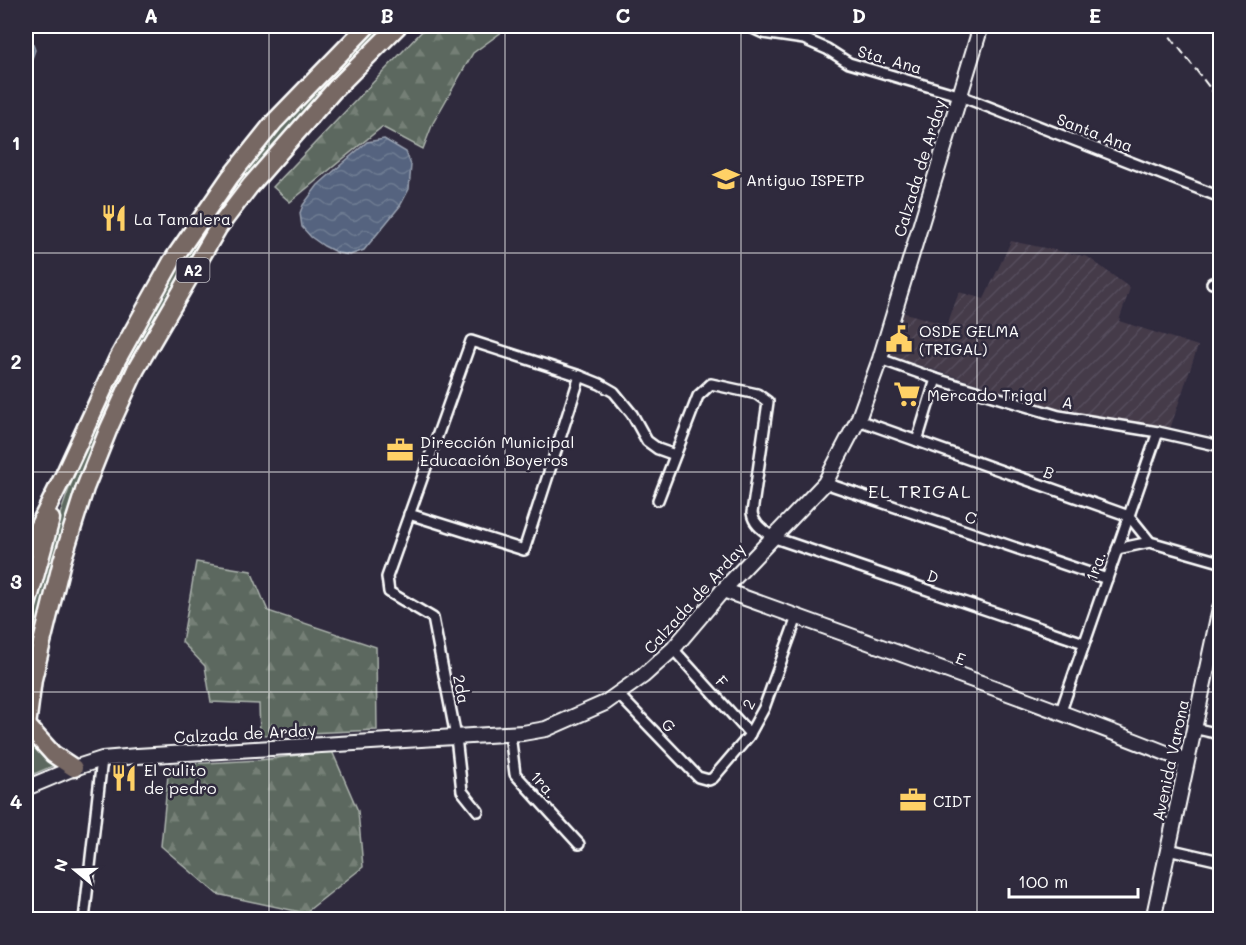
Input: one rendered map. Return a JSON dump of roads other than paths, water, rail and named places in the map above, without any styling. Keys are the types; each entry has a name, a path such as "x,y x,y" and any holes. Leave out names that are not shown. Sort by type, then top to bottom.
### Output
{"highway":[{"name":"A2","path":"26,609 39,556 64,475 118,358 172,261 230,177 274,122 367,26"},
{"name":"A2","path":"26,728 33,679 62,561 85,488 113,418 153,339 218,228 250,186 335,89 398,26"},
{"path":"26,551 64,475"},
{"path":"26,728 53,754 74,768"}],"street":[{"name":"Sta. Ana","path":"748,26 763,33 804,39 827,49 849,63 958,95"},
{"name":"Calzada de Arday","path":"26,788 102,759 510,734 546,729 604,703 643,676 673,649 723,590 825,483 858,420 879,359 981,26"},
{"name":"Santa Ana","path":"958,95 1221,197"},
{"path":"580,376 524,550 410,514 471,341 580,376 614,392 632,414 647,441 658,449 675,454"},
{"name":"A","path":"879,359 936,379 1059,416 1158,432 1221,446"},
{"path":"916,441 936,379"},
{"path":"658,500 698,396 711,384 757,394 768,402 752,513 753,520 758,527 772,537"},
{"name":"B","path":"858,420 1129,516"},
{"name":"1ra.","path":"1061,711 1158,432"},
{"name":"C","path":"825,483 1107,579"},
{"name":"2da","path":"410,514 387,577 389,592 433,618 456,737 462,791 478,811"},
{"path":"1129,516 1150,543"},
{"name":"D","path":"772,537 1084,644"},
{"path":"1117,549 1150,543 1221,562"},
{"name":"E","path":"723,590 1061,711 1186,761"},
{"name":"Avenida Varona","path":"1153,920 1193,728 1221,608"},
{"name":"2","path":"698,777 705,780 713,778 750,734 764,708 798,617"},
{"name":"F","path":"673,649 750,734"},
{"name":"G","path":"618,694 698,777"},
{"path":"1193,728 1221,734"},
{"name":"1ra.","path":"510,734 515,774 579,843"},
{"path":"84,920 102,759"},
{"path":"1168,849 1221,861"}],"water":[{"path":"26,26 35,50 26,68"},
{"path":"384,139 406,152 411,165 409,189 400,206 364,250 350,255 338,253 311,237 302,227 300,213 303,205 318,185 367,142"}],"railway":[{"path":"1162,26 1220,101"}],"place":[{"name":"Antiguo ISPETP","path":"726,179"},
{"name":"La Tamalera","path":"114,218"},
{"name":"OSDE GELMA (TRIGAL)","path":"899,339"},
{"name":"Mercado Trigal","path":"907,394"},
{"name":"Dirección Municipal Educación Boyeros","path":"400,450"},
{"name":"El culito de pedro","path":"124,778"},
{"name":"CIDT","path":"913,800"}],"district":[{"name":"EL TRIGAL","path":"920,491"}]}
